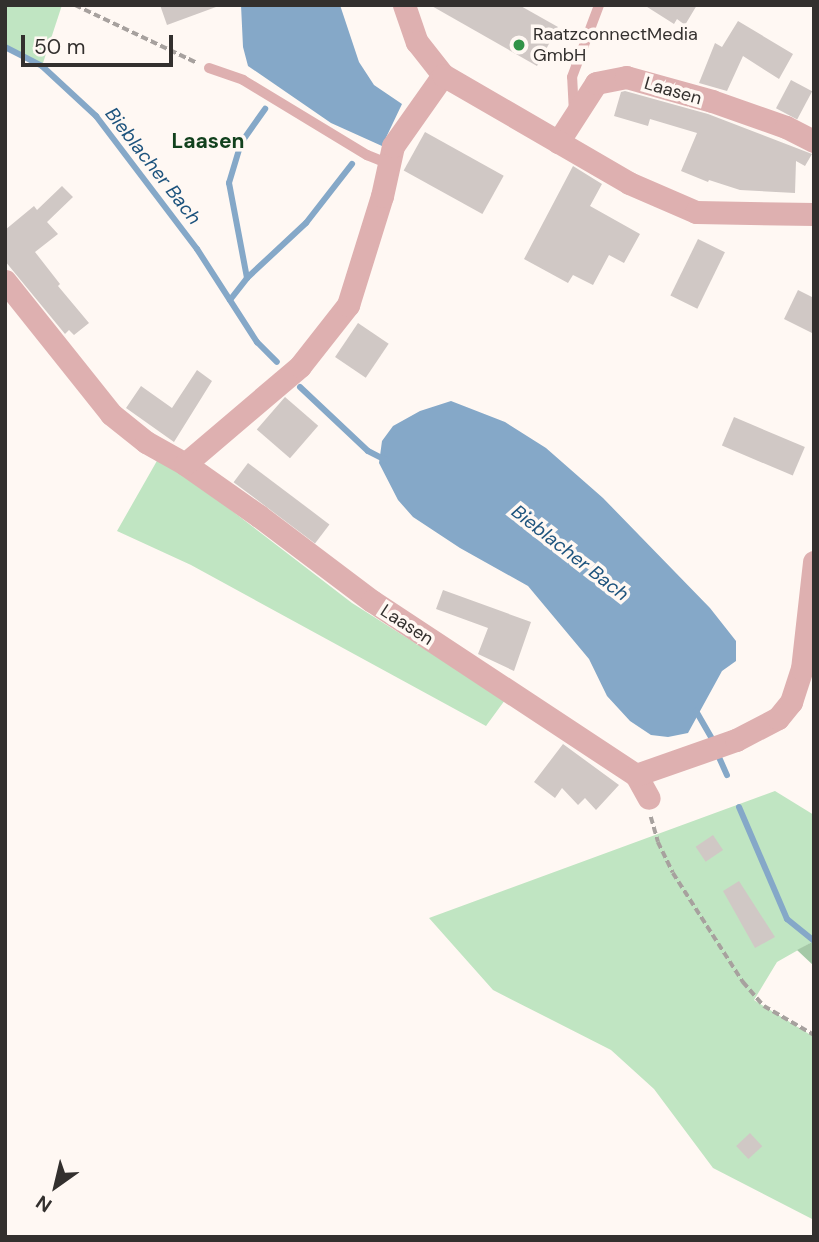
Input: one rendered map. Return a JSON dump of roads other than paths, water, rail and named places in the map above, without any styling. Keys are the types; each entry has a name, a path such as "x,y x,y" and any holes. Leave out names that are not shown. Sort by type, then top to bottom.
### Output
{"street":[{"path":"404,5 417,42 443,75 629,183 696,212 814,214"},
{"path":"185,464 300,366 348,306 393,146 443,75"},
{"name":"Laasen","path":"558,142 597,83 626,77 761,118 814,141"},
{"name":"Laasen","path":"5,281 111,414 146,443 185,464 372,601 636,775 649,798"},
{"path":"636,775 736,740 778,718 791,702 802,669 814,562"}],"lane":[{"path":"574,114 572,77 599,5"},
{"path":"209,68 243,80 367,155 389,164"}],"water":[{"path":"241,5 340,5 359,62 374,85 402,104 382,146 331,123 248,66 243,47"},
{"path":"451,401 505,422 546,448 603,498 710,608 736,641 736,661 722,671 688,733 668,737 651,735 630,721 607,696 589,659 528,586 460,548 413,517 398,500 379,463 382,441 393,426 420,411"}],"waterway":[{"name":"Bieblacher Bach","path":"5,47 42,66 96,116 197,249 257,342 277,362"},
{"path":"230,300 247,278 229,183 241,143 265,109"},
{"path":"247,278 306,223 352,164"},
{"name":"Bieblacher Bach","path":"300,387 368,451 386,460"},
{"name":"Bieblacher Bach","path":"696,711 712,739"},
{"name":"Bieblacher Bach","path":"718,755 727,775"},
{"name":"Bieblacher Bach","path":"739,807 787,919 814,941"}],"place":[{"name":"RaatzconnectMedia GmbH","path":"519,45"}],"district":[{"name":"Laasen","path":"208,141"}]}
